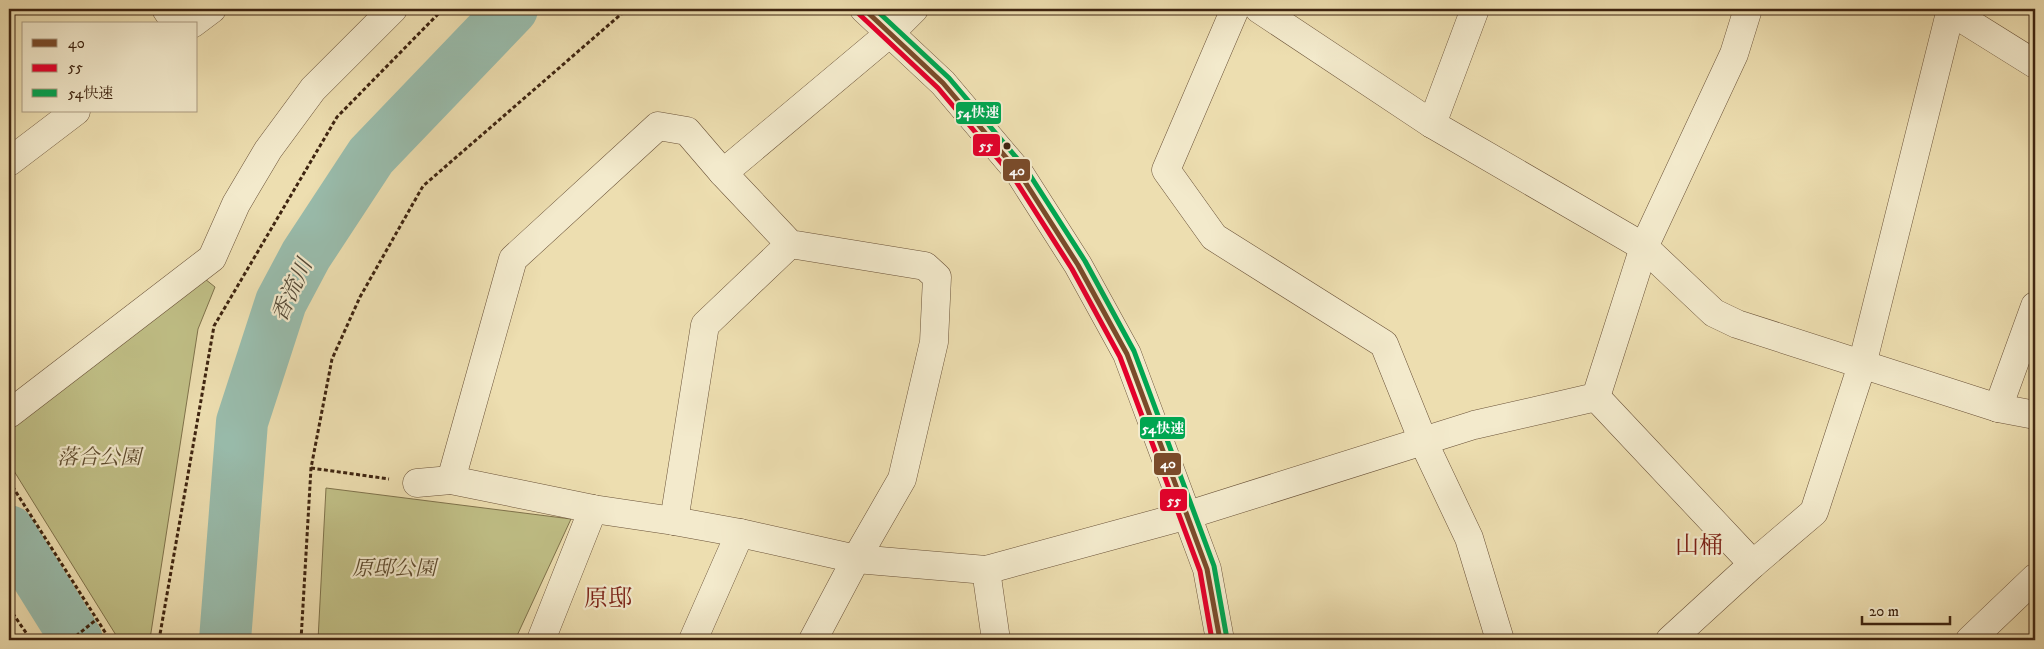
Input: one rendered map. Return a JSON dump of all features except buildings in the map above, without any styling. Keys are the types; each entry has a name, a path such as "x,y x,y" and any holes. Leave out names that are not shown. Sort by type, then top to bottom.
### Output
{"street":[{"path":"166,9 175,22"},
{"path":"195,22 212,9"},
{"path":"9,414 212,258 236,204 268,150 313,89 393,9"},
{"path":"864,9 943,83 1020,174 1078,266 1127,354 1207,569 1220,640"},
{"path":"723,173 890,33 914,9"},
{"path":"1235,9 1166,170 1214,237 1384,344 1423,441 1469,538 1500,640"},
{"path":"1259,9 1432,124 1644,247 1714,314 1737,324 1998,408 2035,415"},
{"path":"1432,124 1475,9"},
{"path":"1596,397 1644,247 1734,54 1748,9"},
{"path":"1670,640 1753,564 1814,512 1862,365 1951,10 2035,64"},
{"path":"9,162 75,112"},
{"path":"451,480 514,259 658,126 687,131 723,173 790,244 925,266 937,276 934,342 902,478 813,640"},
{"path":"674,521 705,325 790,244"},
{"path":"1998,408 2035,306"},
{"path":"417,483 451,480 592,509 740,533 856,559 986,570 1188,515 1474,425 1596,397"},
{"path":"1596,397 1753,564"},
{"path":"541,640 592,509"},
{"path":"693,640 740,533"},
{"path":"986,570 996,640"},
{"path":"1970,640 2035,578"}],"path":[{"path":"159,640 214,326 337,117 443,9"},
{"path":"302,640 311,468 332,359 360,297 423,186 627,9"},
{"path":"311,468 417,483"},
{"path":"9,481 110,640"},
{"path":"9,608 31,640"},
{"path":"72,640 97,619"}],"green space":[{"name":"落合公園","path":"205,279 215,287 198,329 150,639 119,640 9,463 9,425"},
{"name":"原邸公園","path":"326,488 571,519 515,640 318,640"}],"waterway":[{"name":"香流川","path":"225,640 242,422 281,302 306,255 371,156 512,9"},
{"path":"9,531 77,640"}],"transit line":[{"name":"40","path":"864,9 943,83 1020,174 1078,265 1127,354 1207,569 1220,640"},
{"name":"54快速","path":"875,9 949,78 1026,169 1085,261 1134,351 1214,566 1227,639"},
{"name":"55","path":"859,14 938,88 1014,178 1072,269 1120,357 1200,571 1212,640"}],"district":[{"name":"山桶","path":"1699,545"},
{"name":"原邸","path":"608,598"}]}
